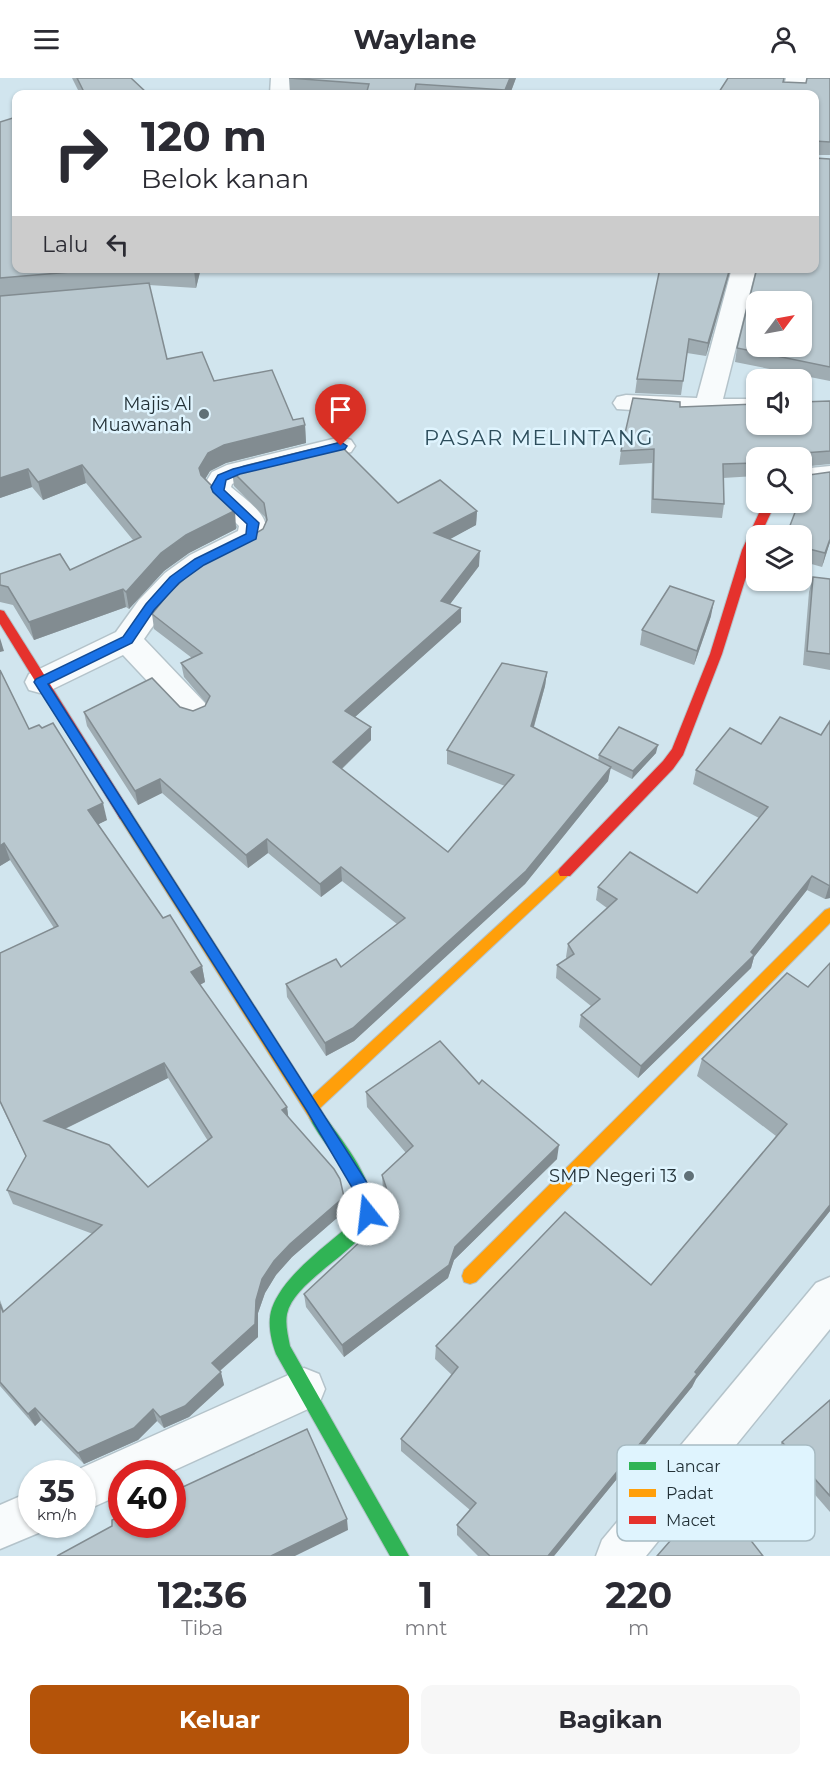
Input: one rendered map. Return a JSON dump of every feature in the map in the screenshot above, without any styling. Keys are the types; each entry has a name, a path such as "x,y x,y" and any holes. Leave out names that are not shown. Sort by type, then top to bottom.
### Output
{"street":[{"path":"708,407 743,273"},
{"path":"626,403 746,407"},
{"path":"40,682 127,640 150,607 175,580 200,562 252,536 253,523 219,492 217,487 222,478 237,471 341,446"},
{"path":"812,477 830,475"},
{"path":"312,1106 580,858 668,765 678,751 716,654 741,580 748,550 765,513"},
{"path":"0,614 40,682 361,1186 368,1214 360,1229 293,1287 279,1311 282,1348 400,1556"},
{"path":"127,640 194,711"},
{"path":"470,1276 830,914"},
{"path":"709,1445 830,1297"},
{"path":"96,1484 304,1389"},
{"path":"0,1527 18,1519"},
{"path":"618,1556 630,1541"}],"building":[{"path":"77,78 131,78 144,90 83,90"},
{"path":"289,78 510,78 505,90 416,84 415,90 367,90 369,84"},
{"path":"728,78 784,78 783,82 806,83 807,78 830,78 830,142 819,141 819,90 720,90"},
{"path":"12,118 12,273 59,273 0,278 0,122"},
{"path":"819,158 830,159 830,367 781,357 812,357 812,291 751,291 756,273 819,273"},
{"path":"659,273 729,273 708,343 689,339 683,381 637,379"},
{"path":"149,283 167,359 202,352 214,381 272,370 293,420 303,418 305,425 224,445 208,453 199,468 201,475 235,509 234,511 186,535 161,553 126,592 123,589 29,622 8,587 0,585 0,574 60,554 70,570 141,537 82,465 38,482 28,469 0,478 0,296"},
{"path":"746,312 746,350 737,348"},
{"path":"633,398 680,402 680,407 746,404 746,435 812,435 812,402 830,401 830,451 812,452 812,447 746,447 746,463 723,464 724,504 653,499 654,449 621,451"},
{"path":"338,443 398,503 440,480 477,511 434,533 480,551 441,601 461,608 345,711 371,727 333,762 448,852 514,775 447,750 502,663 547,672 531,726 611,767 526,871 353,1028 325,1043 286,984 336,959 341,967 405,918 341,867 320,884 267,839 246,855 160,779 135,791 84,712 152,678 180,707 193,711 205,706 210,696 181,663 202,653 152,614 169,593 195,569 263,529 267,520 264,503 232,471 312,449 314,453"},
{"path":"830,472 830,539 825,553 812,550 812,525 790,525 795,513 812,513 812,475"},
{"path":"813,577 830,579 830,654 807,651"},
{"path":"670,586 714,601 697,651 642,630"},
{"path":"0,670 29,729 39,725 42,728 53,723 103,803 88,810 163,918 170,915 202,966 191,972 287,1107 282,1110 334,1169 340,1179 344,1197 274,1261 262,1279 256,1300 255,1324 212,1363 221,1372 185,1406 160,1417 153,1409 134,1428 78,1453 35,1408 28,1414 0,1382 0,1304 3,1312 102,1225 7,1190 26,1156 0,1101 0,953 58,926 4,843 0,846","holes":["164,1063 212,1137 148,1187 109,1145 44,1121"]},
{"path":"780,717 821,735 830,721 830,886 812,876 751,952 754,955 641,1066 581,1015 600,999 557,965 574,954 568,944 617,899 598,887 630,852 697,893 768,807 696,770 730,728 761,744"},
{"path":"619,727 658,745 633,771 599,755"},
{"path":"830,963 830,1205 639,1445 617,1445 617,1472 548,1556 490,1556 457,1525 476,1503 401,1439 458,1367 436,1346 565,1212 651,1285 787,1124 702,1059 787,973 808,987"},
{"path":"440,1041 479,1084 482,1080 559,1145 455,1247 449,1265 342,1345 304,1294 380,1223 390,1199 382,1175 413,1146 366,1092"},
{"path":"830,1400 830,1496 815,1479 815,1445 785,1445 782,1442"},
{"path":"307,1429 347,1519 271,1556 57,1556 90,1538 96,1538 96,1535 108,1528 108,1538 186,1538 186,1485"},
{"path":"670,1541 751,1541 763,1556 657,1556"}],"traffic: fast":[{"path":"317,1117 359,1183 367,1210 365,1222 293,1287 279,1311 278,1329 282,1348 304,1389 400,1556"}],"traffic: slow":[{"path":"125,815 317,1117"},
{"path":"312,1106 565,872"},
{"path":"470,1276 830,914"}],"traffic: jam":[{"path":"565,872 668,765 678,751 716,654 748,550 765,513"},
{"path":"0,614 125,815"}],"place":[{"name":"Majis Al Muawanah","path":"204,414"},
{"name":"SMP Negeri 13","path":"689,1176"}],"district":[{"name":"PASAR MELINTANG","path":"539,437"}],"route":[{"path":"341,446 237,471 222,478 218,482 219,492 253,523 252,536 188,569 160,595 127,640 40,682 312,1106 361,1186 367,1202 368,1214"}]}
